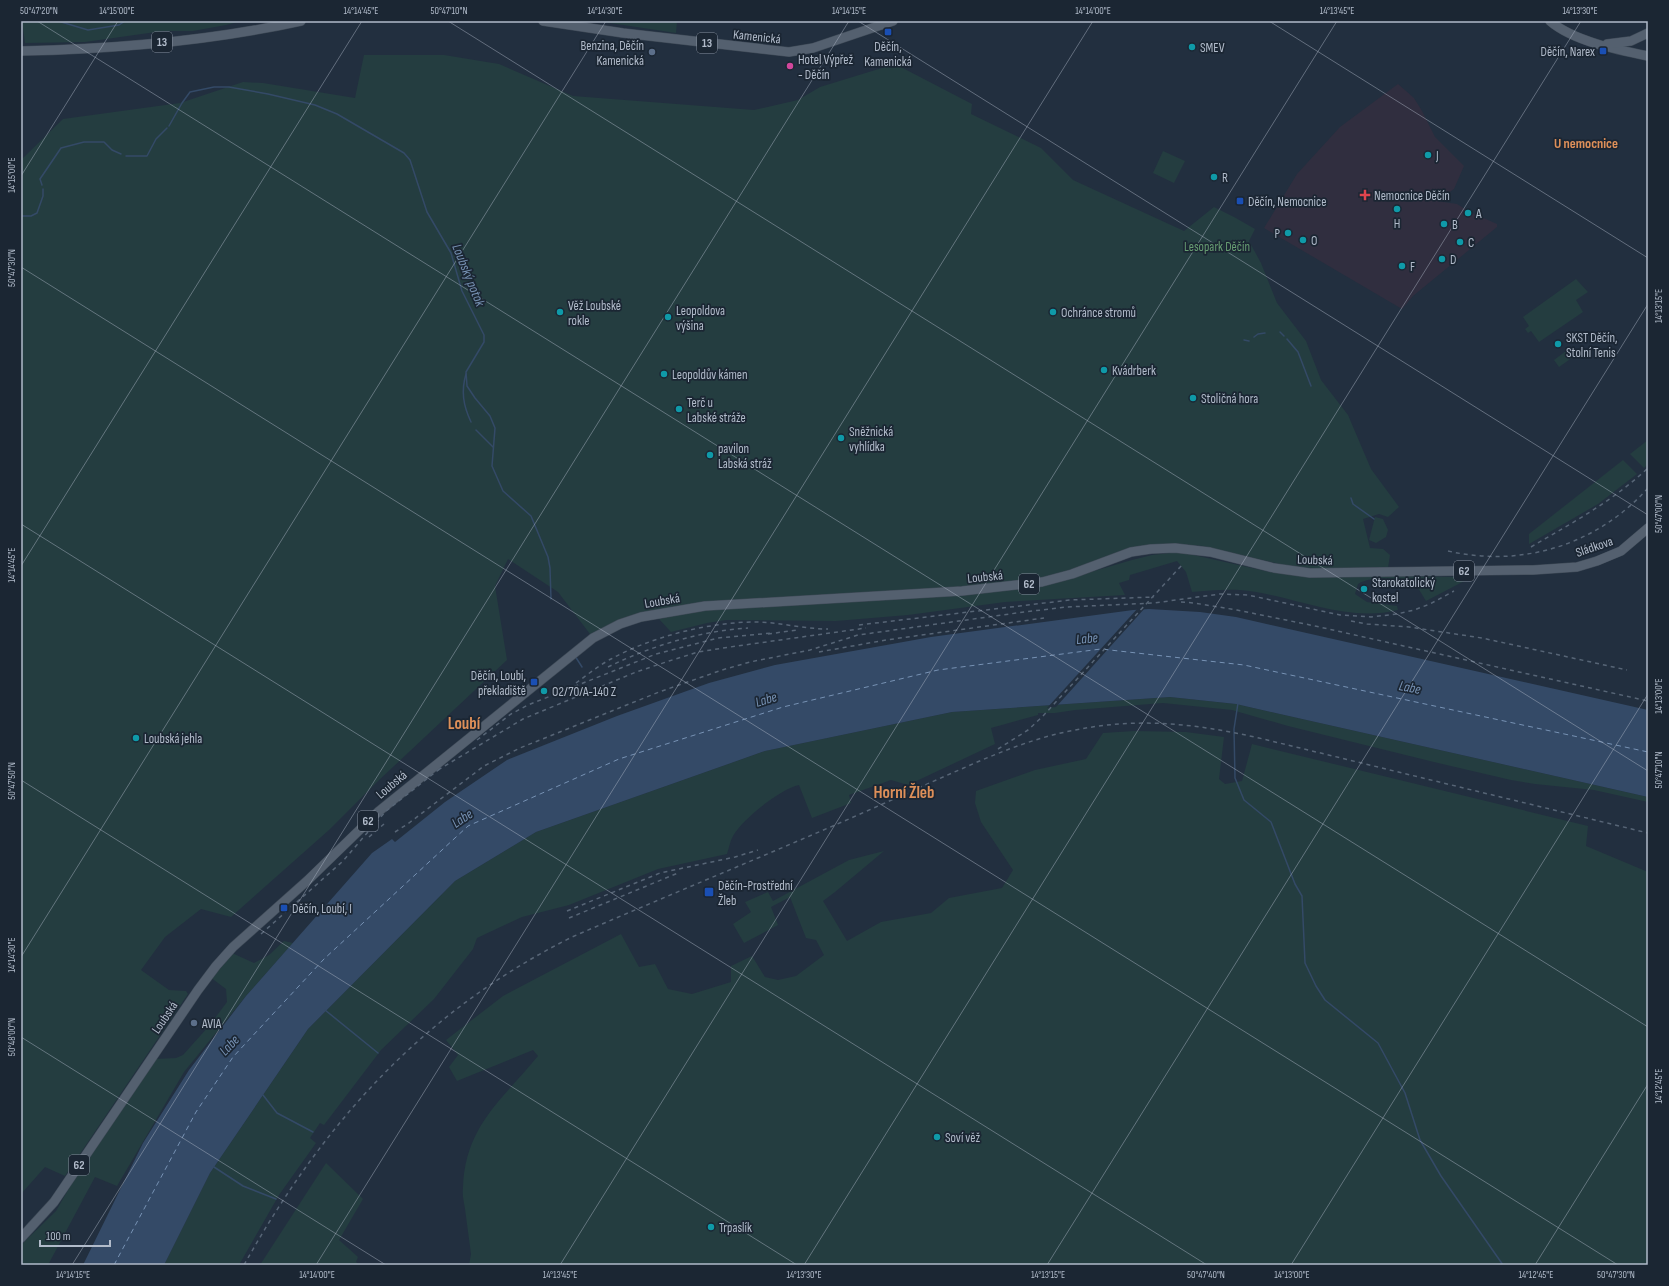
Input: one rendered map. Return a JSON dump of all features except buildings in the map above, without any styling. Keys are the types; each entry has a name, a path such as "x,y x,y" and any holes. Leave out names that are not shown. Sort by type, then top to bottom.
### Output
{"main road":[{"name":"13","path":"21,50 90,49 181,40 244,33 301,21"},
{"name":"Kamenická","path":"543,21 623,33 788,52 813,48 893,21"},
{"path":"1550,21 1568,33 1619,50 1648,56"},
{"path":"1596,43 1622,43 1645,34"},
{"name":"Sládkova","path":"1566,568 1577,567 1597,561 1622,551 1648,528"},
{"name":"Loubská","path":"21,1238 54,1202 198,990 233,947 308,880 399,793 593,638 620,624 641,617 705,606 962,591 1042,582 1072,574 1131,552 1175,548 1210,552 1274,568 1310,573 1533,570 1566,568"}],"shaded area":[{"name":"Nemocnice Děčín","path":"1398,84 1414,98 1435,137 1464,166 1454,189 1437,201 1457,204 1470,212 1497,224 1497,227 1413,296 1402,309 1264,228 1297,174 1340,127"}],"green space":[{"path":"22,21 242,21 193,31 163,31 85,42 25,43"},
{"path":"597,21 677,21 676,33"},
{"name":"Lesopark Děčín","path":"364,55 444,55 499,64 573,96 754,110 798,100 820,87 895,64 972,104 971,114 1041,148 1073,180 1184,231 1214,207 1234,217 1255,229 1249,241 1261,263 1277,303 1306,341 1321,380 1348,415 1371,469 1399,507 1388,517 1379,514 1363,519 1370,548 1383,549 1390,555 1388,568 1318,569 1284,565 1203,546 1178,544 1158,545 1039,580 631,616 590,634 558,592 508,559 495,586 507,660 377,782 329,830 231,917 201,909 165,937 141,970 169,990 186,991 188,994 65,1176 45,1167 21,1194 21,160 63,119 180,103 243,82 263,83 355,98"},
{"path":"1163,151 1185,161 1174,183 1153,173"},
{"path":"1576,279 1588,292 1576,300 1583,312 1539,342 1531,331 1528,333 1525,329 1529,326 1523,317"},
{"path":"1570,348 1576,355 1559,367 1554,360"},
{"path":"1648,440 1648,464 1644,468 1630,454"},
{"path":"1623,460 1637,474 1598,504 1529,544 1529,534"},
{"path":"1375,517 1383,519 1388,530 1386,537 1376,543 1369,540"},
{"path":"1180,552 1270,572 1362,576 1472,577 1426,601 1415,583 1379,578 1364,581 1358,584 1355,594 1367,602 1397,606 1398,610 1380,613 1344,612 1240,590 1192,592 1186,572 1177,561 1130,575 1129,580 1119,583 1125,595 1005,602 908,615 836,621 726,620 671,632 659,619 707,609 958,595 1039,587 1152,555"},
{"path":"1170,697 1236,704 1648,797 1648,802 1594,790 1511,780 1288,726 1232,710 1163,703 1055,713 1038,713 1038,715 991,728 995,744 908,785 891,780 849,795 851,803 812,818 799,785 772,798 753,813 733,836 727,854 658,869 569,905 522,917 477,938 473,949 434,999 381,1050 324,1125 320,1123 310,1138 316,1143 279,1195 239,1265 164,1265 210,1173 308,1029 455,881 536,832 765,751 952,712"},
{"path":"1134,731 1186,732 1224,737 1219,779 1225,784 1242,781 1252,744 1588,826 1586,846 1648,872 1648,1265 469,1265 471,1254 463,1191 465,1166 470,1147 488,1115 538,1056 533,1050 457,1081 449,1067 458,1055 446,1040 503,996 621,934 639,967 655,964 668,989 692,994 731,982 731,966 752,956 765,977 778,980 796,976 824,955 816,940 806,938 790,897 771,907 778,925 744,943 733,924 751,912 745,902 768,892 773,901 849,860 884,851 823,901 847,941 881,922 931,913 949,898 1002,888 1013,870 981,822 975,803 976,791 1035,770 1086,759 1103,733"},
{"path":"284,941 293,943 246,996 184,1072 117,1186 95,1177 48,1265 25,1265 21,1261 21,1245 56,1211 72,1183 155,1059 176,1058 183,1055 209,1026 227,1002 226,989 210,977 232,953 254,963 269,955"},
{"path":"326,1163 363,1199 339,1240 358,1257 356,1262 360,1265 260,1265"}],"water":[{"name":"Labe","path":"1149,609 1200,612 1236,617 1648,710 1648,797 1236,704 1170,697 952,712 765,751 536,832 455,881 308,1029 210,1173 164,1265 83,1265 143,1143 189,1070 246,996 372,853 392,839 395,842 445,802 507,760 617,716 709,683 775,665 931,637"}],"pier":[{"path":"1138,608 1145,608 1056,707 1047,708"}],"waterway":[{"path":"58,21 88,30 119,25 125,21"},
{"name":"Loubský potok","path":"169,126 190,92 214,87 229,87 315,105 337,114 404,153 410,160 427,212 451,253 462,291 484,335 484,342 466,372 467,386 490,416 495,428 492,466 503,491 531,516 548,557 550,568 551,599"},
{"name":"Loubský potok","path":"126,156 147,156 156,139 167,128"},
{"name":"Loubský potok","path":"42,185 40,179 61,148 84,142 104,142 112,150 121,154"},
{"name":"Loubský potok","path":"21,216 31,216 37,213 43,196 43,189"},
{"path":"1280,332 1284,336"},
{"path":"1254,337 1258,334 1265,333"},
{"path":"1287,339 1298,352 1311,386"},
{"path":"1244,340 1249,341"},
{"path":"466,374 463,392 466,410 471,422"},
{"path":"476,430 493,447"},
{"path":"1351,498 1353,504 1374,519"},
{"name":"Loubský potok","path":"575,656 582,667"},
{"path":"1238,703 1234,729 1235,778 1244,800 1271,822 1295,884 1302,896 1305,963 1316,986 1325,1000 1378,1043 1405,1093 1420,1140 1441,1176 1503,1265"},
{"path":"325,1010 378,1053"},
{"path":"263,1095 277,1113 313,1132"},
{"path":"214,1167 243,1186 276,1199"}],"ferry route":[{"path":"114,1265 196,1112 233,1057 324,959 468,826 619,759 783,707 938,670 1101,649 1244,665 1648,752"}],"railway":[{"path":"1531,547 1577,520 1621,491 1648,468"},
{"path":"1448,551 1476,556 1503,556 1530,554 1557,547 1582,537 1606,524 1628,508 1648,488"},
{"path":"998,749 1028,730 1043,716 1182,565"},
{"path":"395,832 484,766 520,748 659,692 722,670 750,662 810,650 858,635 1067,607 1154,603 1220,594 1248,595 1340,615 1371,617 1397,614 1414,610 1430,604 1454,591"},
{"path":"859,625 1070,600 1154,597"},
{"path":"1181,602 1237,610 1315,626 1648,701"},
{"path":"819,652 886,640 1044,618"},
{"path":"1351,621 1367,624 1409,627 1482,638 1627,670"},
{"path":"576,683 611,659 627,651 681,632 719,625 755,622 828,629"},
{"path":"608,667 641,652 676,641 712,632 748,628"},
{"path":"438,770 523,719 636,672 669,661 698,652 866,628"},
{"path":"768,634 797,630"},
{"path":"477,740 511,714 528,705 656,654 718,638 772,633"},
{"path":"244,1265 275,1213 308,1164 344,1118 382,1075 424,1036 470,999 519,966 572,937 842,822 986,758 1041,738 1070,731 1118,724 1164,724 1211,729 1259,738 1648,833"},
{"path":"261,934 343,861 386,811 442,767"},
{"path":"369,837 384,824"},
{"path":"567,911 660,873 735,857 758,850"},
{"path":"569,918 678,873"}],"place":[{"name":"Děčín, Kamenická","path":"888,32"},
{"name":"SMEV","path":"1192,47"},
{"name":"Děčín, Narex","path":"1603,51"},
{"name":"Benzina, Děčín Kamenická","path":"652,52"},
{"name":"Hotel Výpřež - Děčín","path":"790,66"},
{"name":"J","path":"1428,155"},
{"name":"R","path":"1214,177"},
{"name":"Nemocnice Děčín","path":"1365,195"},
{"name":"Děčín, Nemocnice","path":"1240,201"},
{"name":"H","path":"1397,209"},
{"name":"A","path":"1468,213"},
{"name":"B","path":"1444,224"},
{"name":"P","path":"1288,233"},
{"name":"O","path":"1303,240"},
{"name":"C","path":"1460,242"},
{"name":"D","path":"1442,259"},
{"name":"F","path":"1402,266"},
{"name":"Věž Loubské rokle","path":"560,312"},
{"name":"Ochránce stromů","path":"1053,312"},
{"name":"Leopoldova výšina","path":"668,317"},
{"name":"SKST Děčín, Stolní Tenis","path":"1558,344"},
{"name":"Kvádrberk","path":"1104,370"},
{"name":"Leopoldův kámen","path":"664,374"},
{"name":"Stoličná hora","path":"1193,398"},
{"name":"Terč u Labské stráže","path":"679,409"},
{"name":"Sněžnická vyhlídka","path":"841,438"},
{"name":"pavilon Labská stráž","path":"710,455"},
{"name":"Starokatolický kostel","path":"1364,589"},
{"name":"Děčín, Loubí, překladiště","path":"534,682"},
{"name":"O2/70/A-140 Z","path":"544,691"},
{"name":"Loubská jehla","path":"136,738"},
{"name":"Děčín-Prostřední Žleb","path":"709,892"},
{"name":"Děčín, Loubí, I","path":"284,908"},
{"name":"AVIA","path":"194,1023"},
{"name":"Soví věž","path":"937,1137"},
{"name":"Trpaslík","path":"711,1227"}],"district":[{"name":"U nemocnice","path":"1586,143"},
{"name":"Loubí","path":"464,723"},
{"name":"Horní Žleb","path":"904,792"}]}
